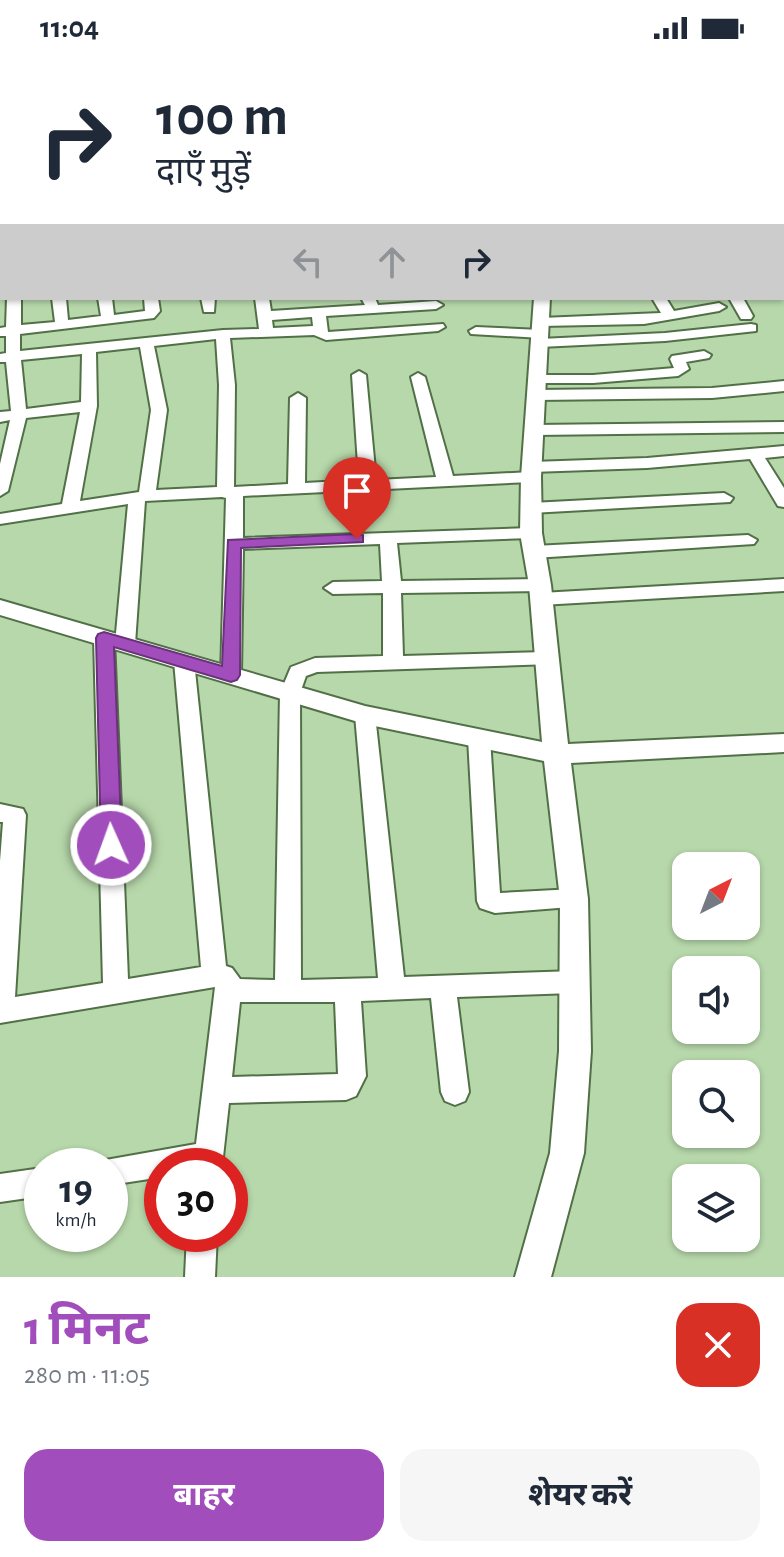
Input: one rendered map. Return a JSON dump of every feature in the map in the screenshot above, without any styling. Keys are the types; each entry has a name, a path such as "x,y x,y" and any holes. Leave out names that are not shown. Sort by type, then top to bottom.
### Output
{"street":[{"path":"146,56 163,56"},
{"path":"59,300 62,325"},
{"path":"105,300 108,319"},
{"path":"6,331 149,315 153,311 151,300"},
{"path":"262,300 267,333"},
{"path":"660,300 670,316"},
{"path":"685,300 691,312"},
{"path":"541,324 689,336 749,322 742,300"},
{"path":"264,316 319,313 371,304 436,305"},
{"path":"0,491 8,441 19,415 8,385 6,331 9,305"},
{"path":"476,331 541,324 620,321 719,307"},
{"path":"319,313 322,335 326,336 438,327"},
{"path":"533,1277 567,1153 575,1051 574,899 532,531 532,472 541,324"},
{"path":"6,357 223,334 321,330"},
{"path":"223,334 233,544 231,675"},
{"path":"116,993 115,641 159,410 146,342"},
{"path":"70,507 89,406 89,347"},
{"path":"536,387 678,372 682,369 677,359 704,355"},
{"path":"359,375 368,486"},
{"path":"418,377 446,481"},
{"path":"536,387 712,393 784,386"},
{"path":"296,489 298,398"},
{"path":"0,417 89,406"},
{"path":"535,430 784,427"},
{"path":"0,519 142,497 446,481 784,451"},
{"path":"755,454 784,502"},
{"path":"532,531 724,498"},
{"path":"233,544 532,531 748,540"},
{"path":"388,537 393,663"},
{"path":"333,588 540,592 784,585"},
{"path":"0,607 365,715 556,754 784,743"},
{"path":"288,992 290,693 293,679 303,668 545,659"},
{"path":"184,661 221,983 218,1090 210,1148"},
{"path":"365,715 392,989"},
{"path":"479,738 489,901 574,899"},
{"path":"0,813 15,815 0,1011 116,993 221,983 288,992 574,982"},
{"path":"443,987 455,1092"},
{"path":"218,1090 346,1087 352,1076 347,990"},
{"path":"0,1188 24,1185"},
{"path":"200,1277 201,1252"}],"route":[{"path":"111,845 104,638 231,675 233,544 357,539"}]}
